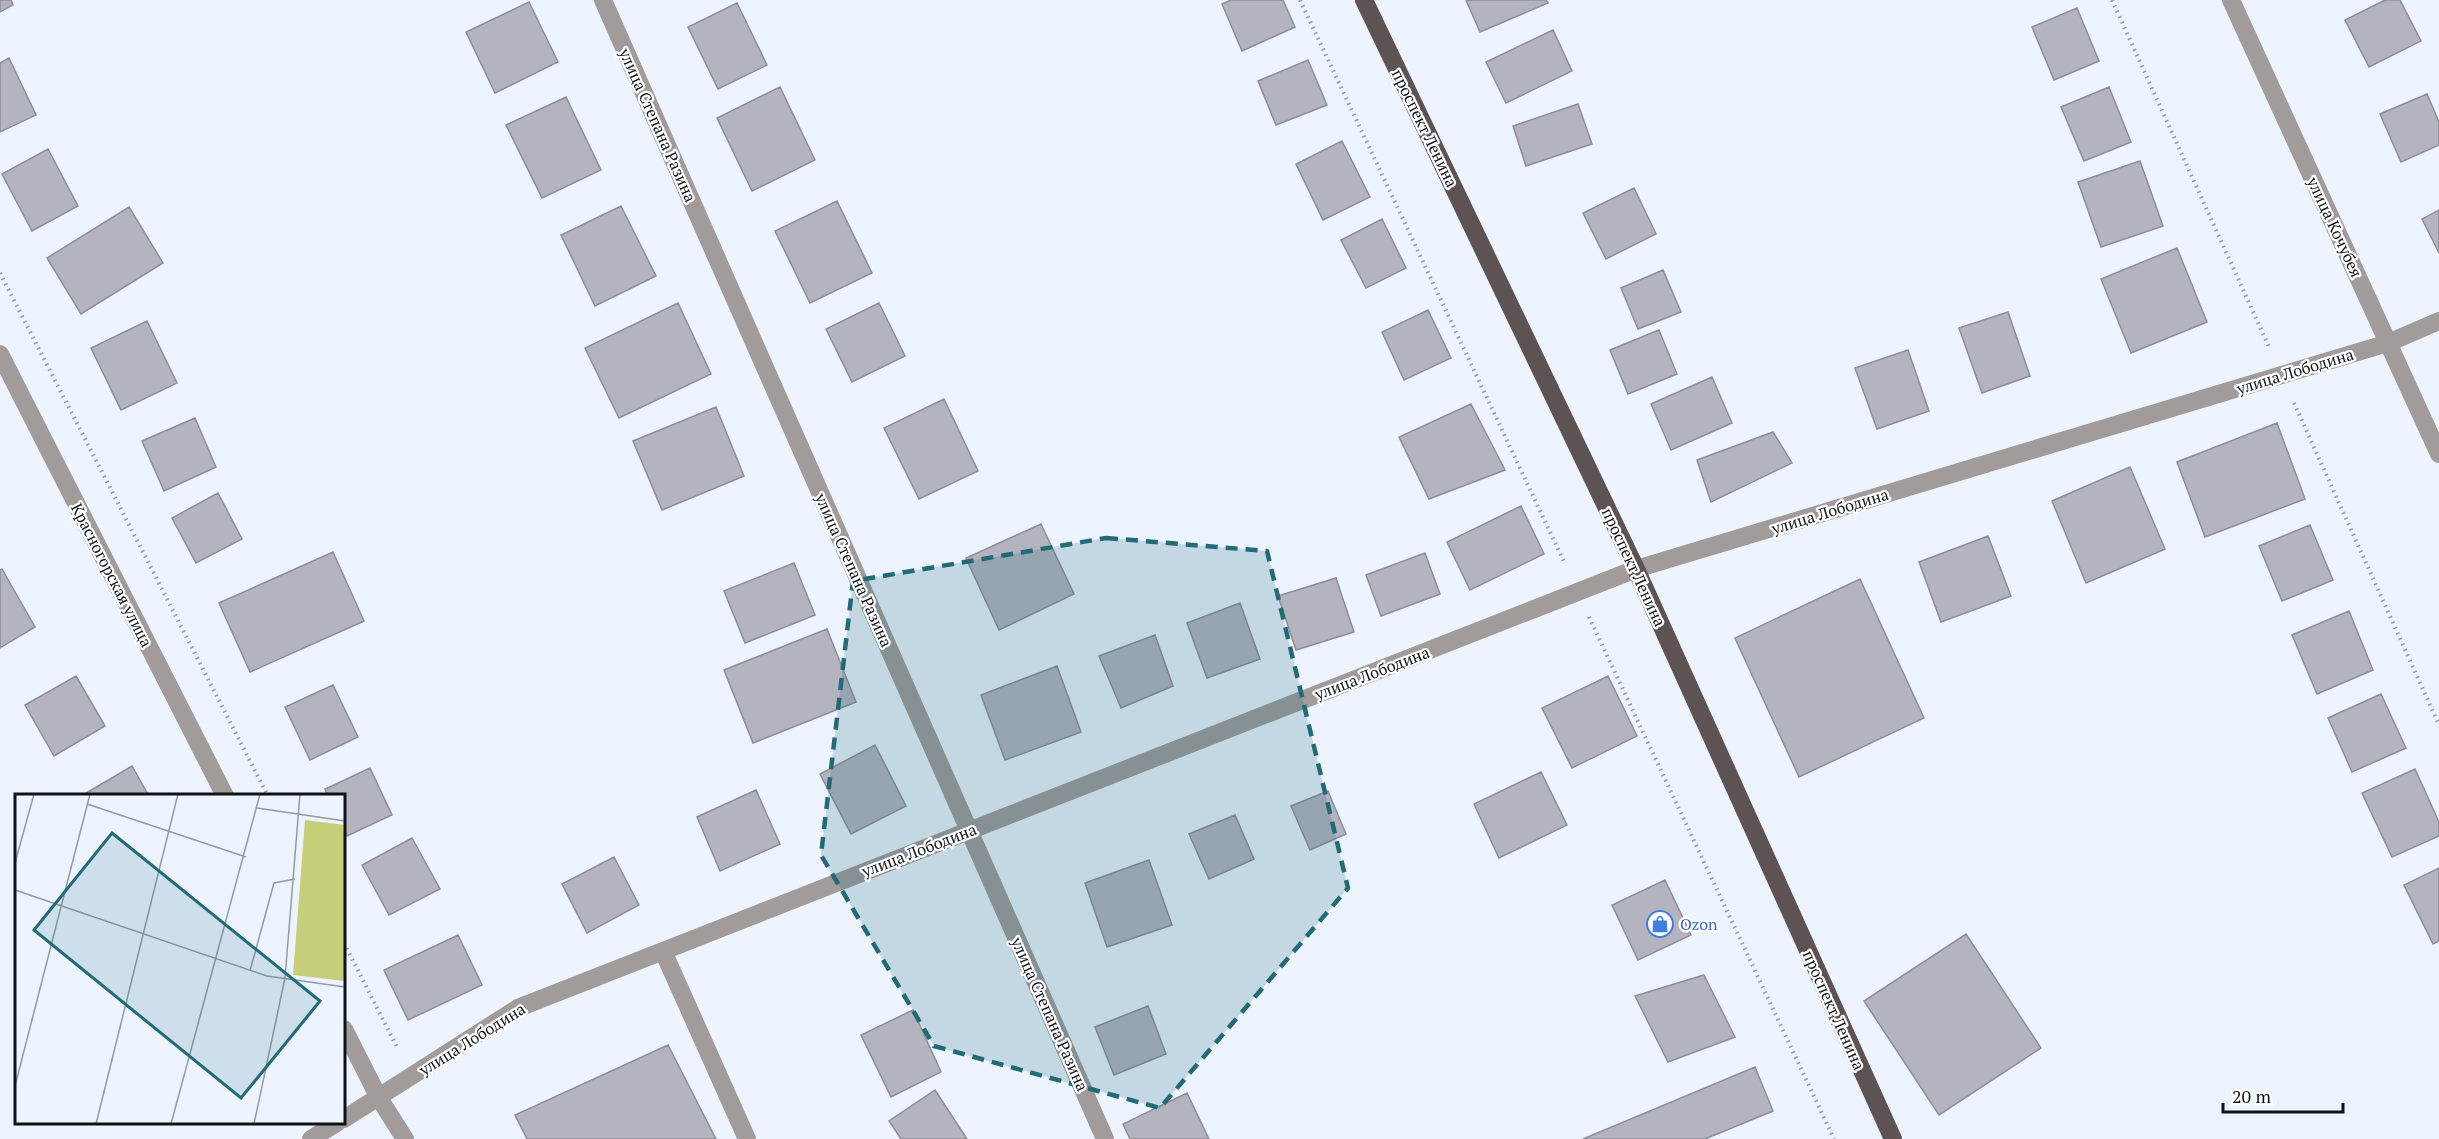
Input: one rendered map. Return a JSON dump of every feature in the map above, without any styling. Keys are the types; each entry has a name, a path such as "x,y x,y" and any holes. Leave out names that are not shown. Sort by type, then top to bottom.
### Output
{"main road":[{"name":"проспект Ленина","path":"1364,0 1636,569 1893,1139"}],"street":[{"name":"улица Степана Разина","path":"603,0 1105,1139"},
{"name":"улица Кочубея","path":"2231,0 2439,454"},
{"name":"улица Лободина","path":"345,1118 518,1008 1636,569 2388,343 2439,321"},
{"name":"Красногорская улица","path":"0,354 224,794"},
{"path":"663,951 747,1139"},
{"path":"345,1031 379,1098 405,1139"},
{"path":"311,1139 335,1124"}],"path":[{"path":"0,273 267,794"},
{"path":"345,945 412,1076"}],"highlighted area":[{"path":"1106,538 1267,551 1348,888 1160,1108 934,1046 821,855 853,581"}],"building":[{"path":"0,0 11,0 13,5 0,12"},
{"path":"1231,0 1283,0 1295,27 1242,51 1222,4"},
{"path":"1466,0 1546,0 1548,3 1480,32"},
{"path":"2385,0 2400,0 2421,41 2369,67 2345,20"},
{"path":"529,2 558,62 495,93 466,32"},
{"path":"737,3 767,65 718,89 688,27"},
{"path":"2077,8 2099,61 2054,80 2032,27"},
{"path":"1553,30 1572,71 1506,103 1486,62"},
{"path":"9,58 36,115 0,132 0,63"},
{"path":"1308,60 1327,105 1276,125 1258,81"},
{"path":"780,87 815,160 752,191 717,118"},
{"path":"2109,87 2131,142 2084,161 2061,107"},
{"path":"2427,94 2439,122 2439,145 2401,162 2380,114"},
{"path":"566,97 601,170 542,198 506,125"},
{"path":"1578,104 1592,144 1526,166 1513,126"},
{"path":"1342,141 1370,197 1323,220 1296,164"},
{"path":"48,149 78,206 32,231 2,174"},
{"path":"2140,161 2163,226 2101,247 2078,182"},
{"path":"1634,188 1656,234 1606,259 1583,213"},
{"path":"837,201 872,273 810,303 775,231"},
{"path":"621,206 656,276 595,306 561,235"},
{"path":"129,207 163,263 81,314 47,258"},
{"path":"2439,210 2439,253 2422,219"},
{"path":"1382,219 1406,268 1366,288 1341,240"},
{"path":"2177,248 2207,322 2131,353 2101,279"},
{"path":"1663,270 1681,312 1638,329 1621,288"},
{"path":"678,303 711,374 619,418 585,348"},
{"path":"879,303 905,356 852,382 826,329"},
{"path":"1428,310 1451,358 1404,380 1382,332"},
{"path":"2008,312 2030,376 1982,393 1959,328"},
{"path":"147,321 177,383 121,410 91,348"},
{"path":"1659,330 1677,374 1628,394 1610,350"},
{"path":"1908,350 1929,411 1877,429 1855,368"},
{"path":"1712,377 1732,423 1671,450 1651,404"},
{"path":"944,399 978,471 919,499 884,428"},
{"path":"1471,404 1505,470 1429,499 1399,437"},
{"path":"716,407 744,476 662,510 633,441"},
{"path":"195,418 216,467 164,491 142,441"},
{"path":"2277,423 2305,499 2205,537 2177,462"},
{"path":"1773,432 1792,463 1711,502 1697,460"},
{"path":"2130,467 2165,549 2086,583 2052,501"},
{"path":"218,493 242,539 196,563 172,518"},
{"path":"1521,506 1544,554 1470,590 1447,542"},
{"path":"1041,524 1074,594 999,630 966,558"},
{"path":"2310,525 2333,580 2282,601 2259,546"},
{"path":"1988,536 2011,596 1941,622 1919,562"},
{"path":"333,552 364,621 250,672 219,603"},
{"path":"1425,553 1440,594 1381,616 1366,575"},
{"path":"794,563 815,615 745,643 724,591"},
{"path":"2,569 35,627 0,648 0,570"},
{"path":"1336,578 1354,632 1296,650 1278,596"},
{"path":"1860,579 1924,718 1799,777 1735,638"},
{"path":"1240,603 1260,659 1207,678 1187,623"},
{"path":"2349,611 2373,670 2317,694 2292,635"},
{"path":"827,629 856,702 753,743 724,670"},
{"path":"1155,635 1173,686 1121,708 1099,656"},
{"path":"1057,666 1081,732 1005,760 981,695"},
{"path":"76,676 105,726 54,756 25,705"},
{"path":"1608,676 1637,736 1572,768 1542,708"},
{"path":"333,685 358,737 310,760 285,707"},
{"path":"2381,694 2406,748 2352,772 2328,718"},
{"path":"875,745 906,806 851,834 820,774"},
{"path":"132,766 148,794 84,794"},
{"path":"370,768 392,815 347,836 345,794 327,794 325,789"},
{"path":"2415,769 2439,822 2439,836 2392,857 2362,793"},
{"path":"1541,772 1567,825 1499,858 1474,804"},
{"path":"756,790 780,844 720,871 697,817"},
{"path":"1328,791 1346,834 1310,850 1291,806"},
{"path":"1235,815 1254,859 1209,879 1189,834"},
{"path":"412,838 440,889 389,915 362,865"},
{"path":"614,857 639,905 587,933 562,884"},
{"path":"1149,860 1172,925 1107,947 1085,883"},
{"path":"2439,868 2439,941 2433,944 2404,885"},
{"path":"1665,880 1691,935 1638,960 1612,905"},
{"path":"1966,934 2041,1048 1939,1115 1864,1001"},
{"path":"458,935 482,985 408,1020 384,970"},
{"path":"1704,975 1735,1037 1668,1062 1635,996"},
{"path":"1148,1006 1166,1054 1114,1075 1095,1027"},
{"path":"913,1010 941,1072 891,1097 861,1035"},
{"path":"668,1045 716,1139 527,1139 515,1115"},
{"path":"1755,1067 1773,1111 1705,1139 1583,1139"},
{"path":"935,1090 967,1139 901,1139 889,1121"},
{"path":"1187,1093 1209,1139 1130,1139 1123,1124"}],"place":[{"name":"Ozon","path":"1660,924"}]}
